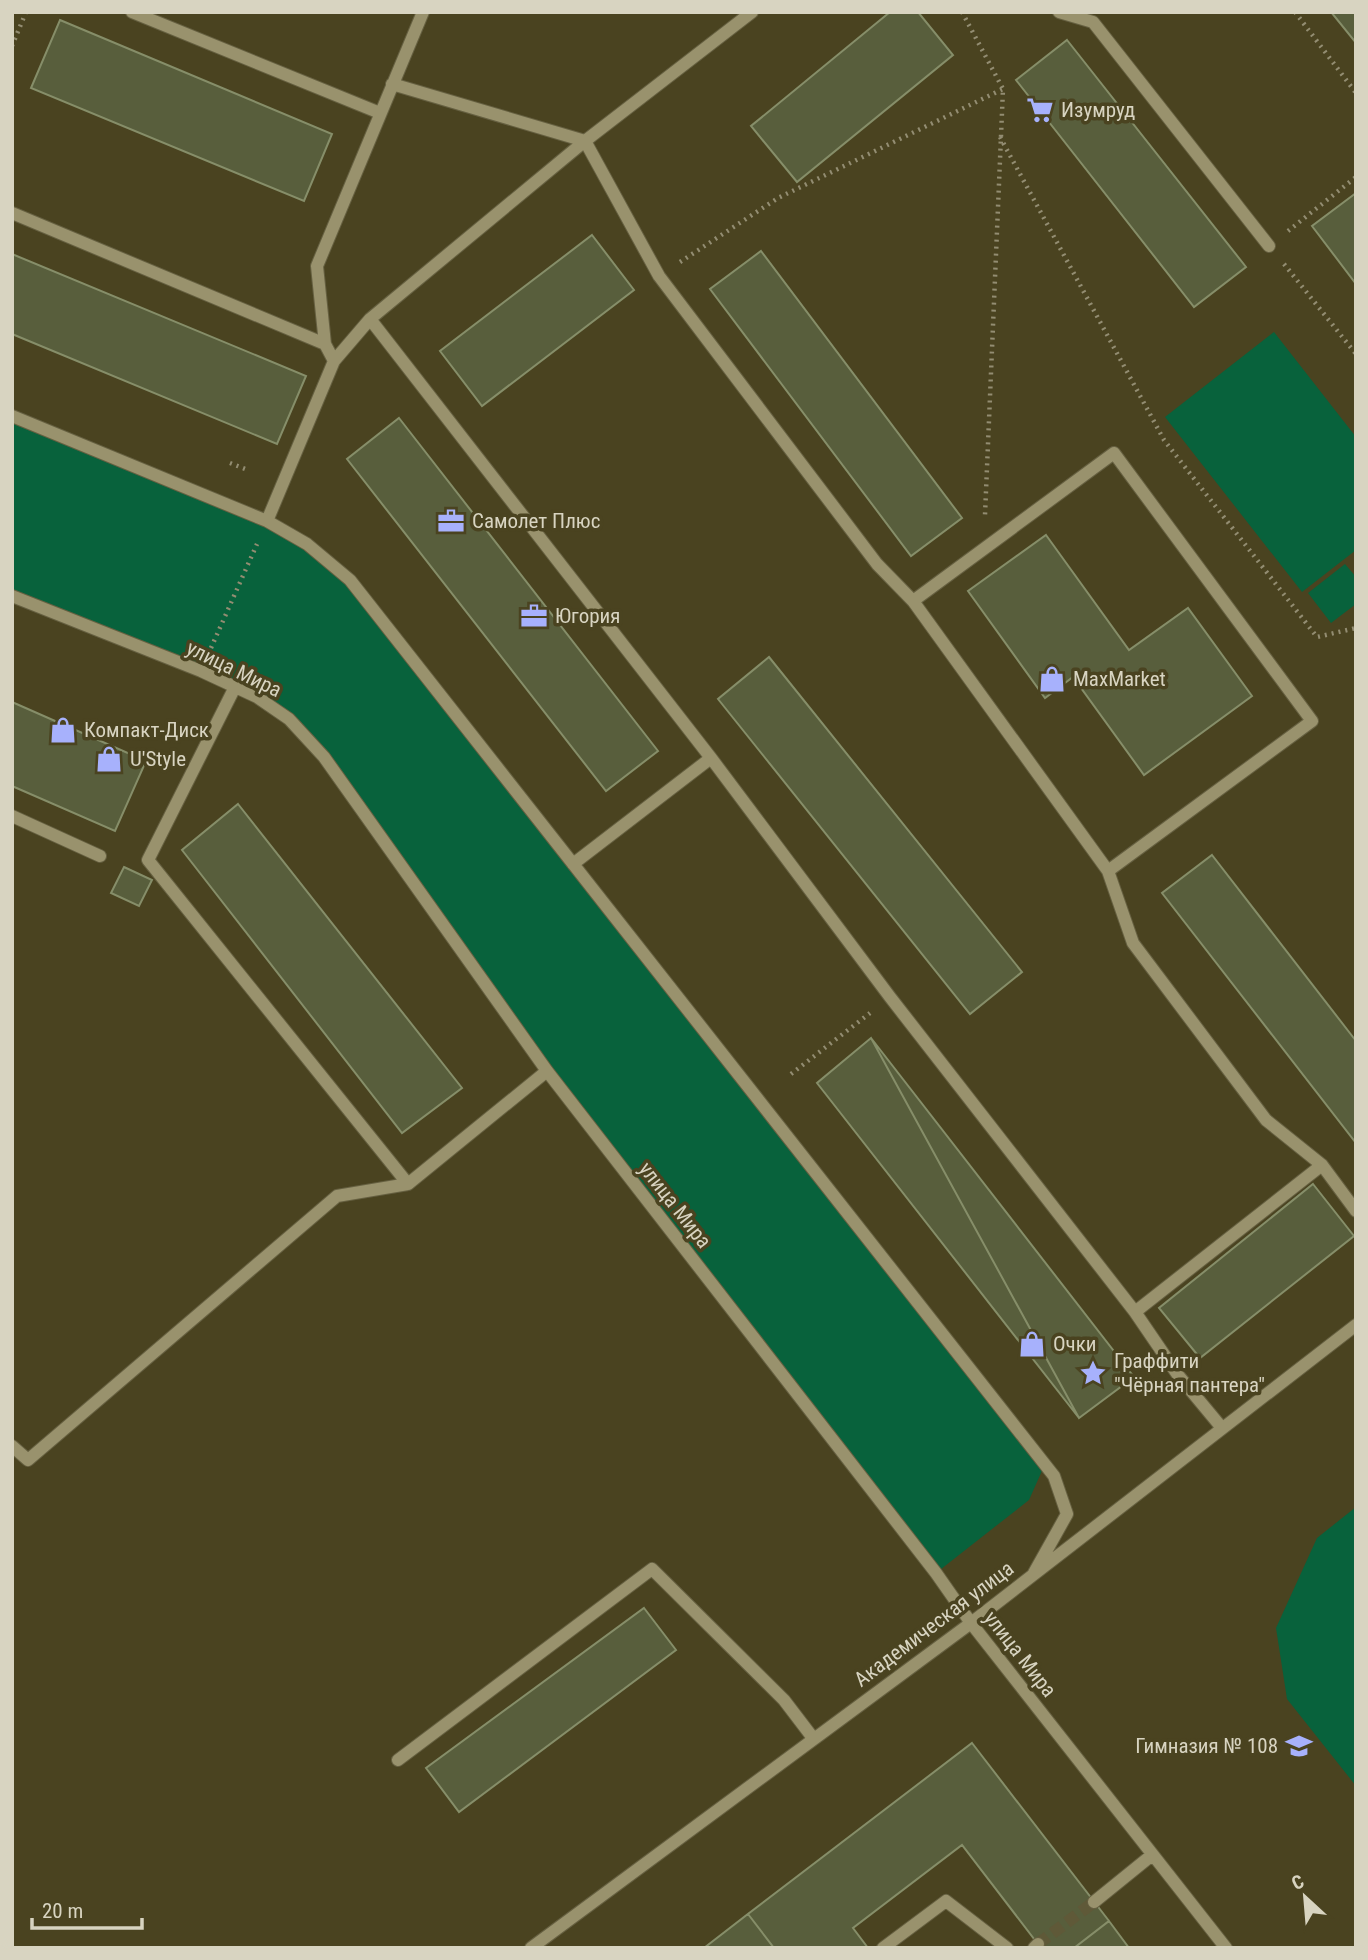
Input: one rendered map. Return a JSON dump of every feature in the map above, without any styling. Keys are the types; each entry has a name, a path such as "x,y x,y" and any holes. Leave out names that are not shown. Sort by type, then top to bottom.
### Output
{"street":[{"path":"132,12 380,113"},
{"path":"334,361 325,344 317,266 423,12"},
{"path":"267,521 334,361 370,319 585,141 752,12"},
{"path":"1059,12 1093,22 1269,246"},
{"path":"392,84 585,141 659,276 877,564 913,601 1108,871 1133,943 1266,1119 1322,1165 1356,1211"},
{"path":"12,213 325,344"},
{"path":"370,319 711,758 890,997 1135,1312 1178,1375 1222,1428"},
{"path":"12,416 267,521 307,544 350,580 1054,1476 1067,1514 1034,1573"},
{"path":"913,601 1114,453 1312,721 1108,871"},
{"name":"улица Мира","path":"12,596 201,671 257,697 289,719 324,757 547,1071 928,1562 971,1623 1226,1948"},
{"path":"234,687 148,860 408,1184"},
{"path":"573,864 711,758"},
{"path":"12,816 100,856"},
{"path":"12,1447 28,1460 337,1196 408,1184 547,1071"},
{"path":"1135,1312 1322,1165"},
{"name":"Академическая улица","path":"531,1948 971,1623 1356,1325"},
{"path":"398,1760 652,1569 784,1700 813,1738"},
{"path":"1094,1902 1152,1854"},
{"path":"883,1948 946,1901 1007,1948"}],"path":[{"path":"12,46 26,12"},
{"path":"962,12 1003,89 985,515 977,524"},
{"path":"1294,12 1356,93"},
{"path":"659,276 778,198 1003,89"},
{"path":"1000,137 1164,440 1317,637 1356,628"},
{"path":"1356,177 1269,246 1356,354"},
{"path":"230,463 248,470"},
{"path":"201,671 267,521"},
{"path":"791,1074 890,997"}],"green space":[{"path":"1274,332 1356,437 1356,550 1302,592 1165,417"},
{"path":"12,416 267,521 350,580 1045,1464 1029,1500 936,1573 547,1071 324,758 257,697 12,596"},
{"path":"1345,564 1356,577 1356,604 1331,623 1308,593"},
{"path":"1356,1507 1356,1786 1287,1699 1276,1628 1317,1538"}],"building":[{"path":"890,12 918,12 953,55 797,182 751,126"},
{"path":"1331,12 1356,12 1356,43"},
{"path":"60,20 332,134 304,201 31,88"},
{"path":"1067,40 1246,267 1194,307 1016,80"},
{"path":"1356,193 1356,284 1312,226"},
{"path":"592,235 634,290 482,406 440,351"},
{"path":"761,251 962,518 911,556 710,289"},
{"path":"12,254 306,376 277,444 12,334"},
{"path":"399,418 658,751 606,791 347,459"},
{"path":"1046,535 1129,650 1188,608 1252,696 1144,775 1073,677 1045,698 968,591"},
{"path":"769,657 1022,972 970,1014 718,699"},
{"path":"12,702 146,761 115,831 12,786"},
{"path":"238,804 462,1088 402,1133 182,850"},
{"path":"1212,855 1356,1041 1356,1143 1162,893"},
{"path":"124,867 152,880 139,906 111,893"},
{"path":"871,1038 1079,1418 817,1083"},
{"path":"871,1038 1134,1377 1079,1418"},
{"path":"1313,1184 1354,1236 1200,1358 1159,1308"},
{"path":"644,1608 676,1650 459,1812 426,1768"},
{"path":"972,1743 1109,1921 1074,1948 1041,1948 962,1845 853,1928 868,1948 774,1948 748,1914"},
{"path":"748,1914 774,1948 704,1948"},
{"path":"1109,1921 1129,1948 1074,1948"}],"tunnel":[{"path":"1038,1944 1094,1902"}],"place":[{"name":"Изумруд","path":"1040,110"},
{"name":"Самолет Плюс","path":"451,521"},
{"name":"Югория","path":"534,616"},
{"name":"MaxMarket","path":"1052,679"},
{"name":"Компакт-Диск","path":"63,730"},
{"name":"U'Style","path":"109,759"},
{"name":"Очки","path":"1032,1344"},
{"name":"Граффити \"Чёрная пантера\"","path":"1093,1373"},
{"name":"Гимназия № 108","path":"1299,1746"}]}
